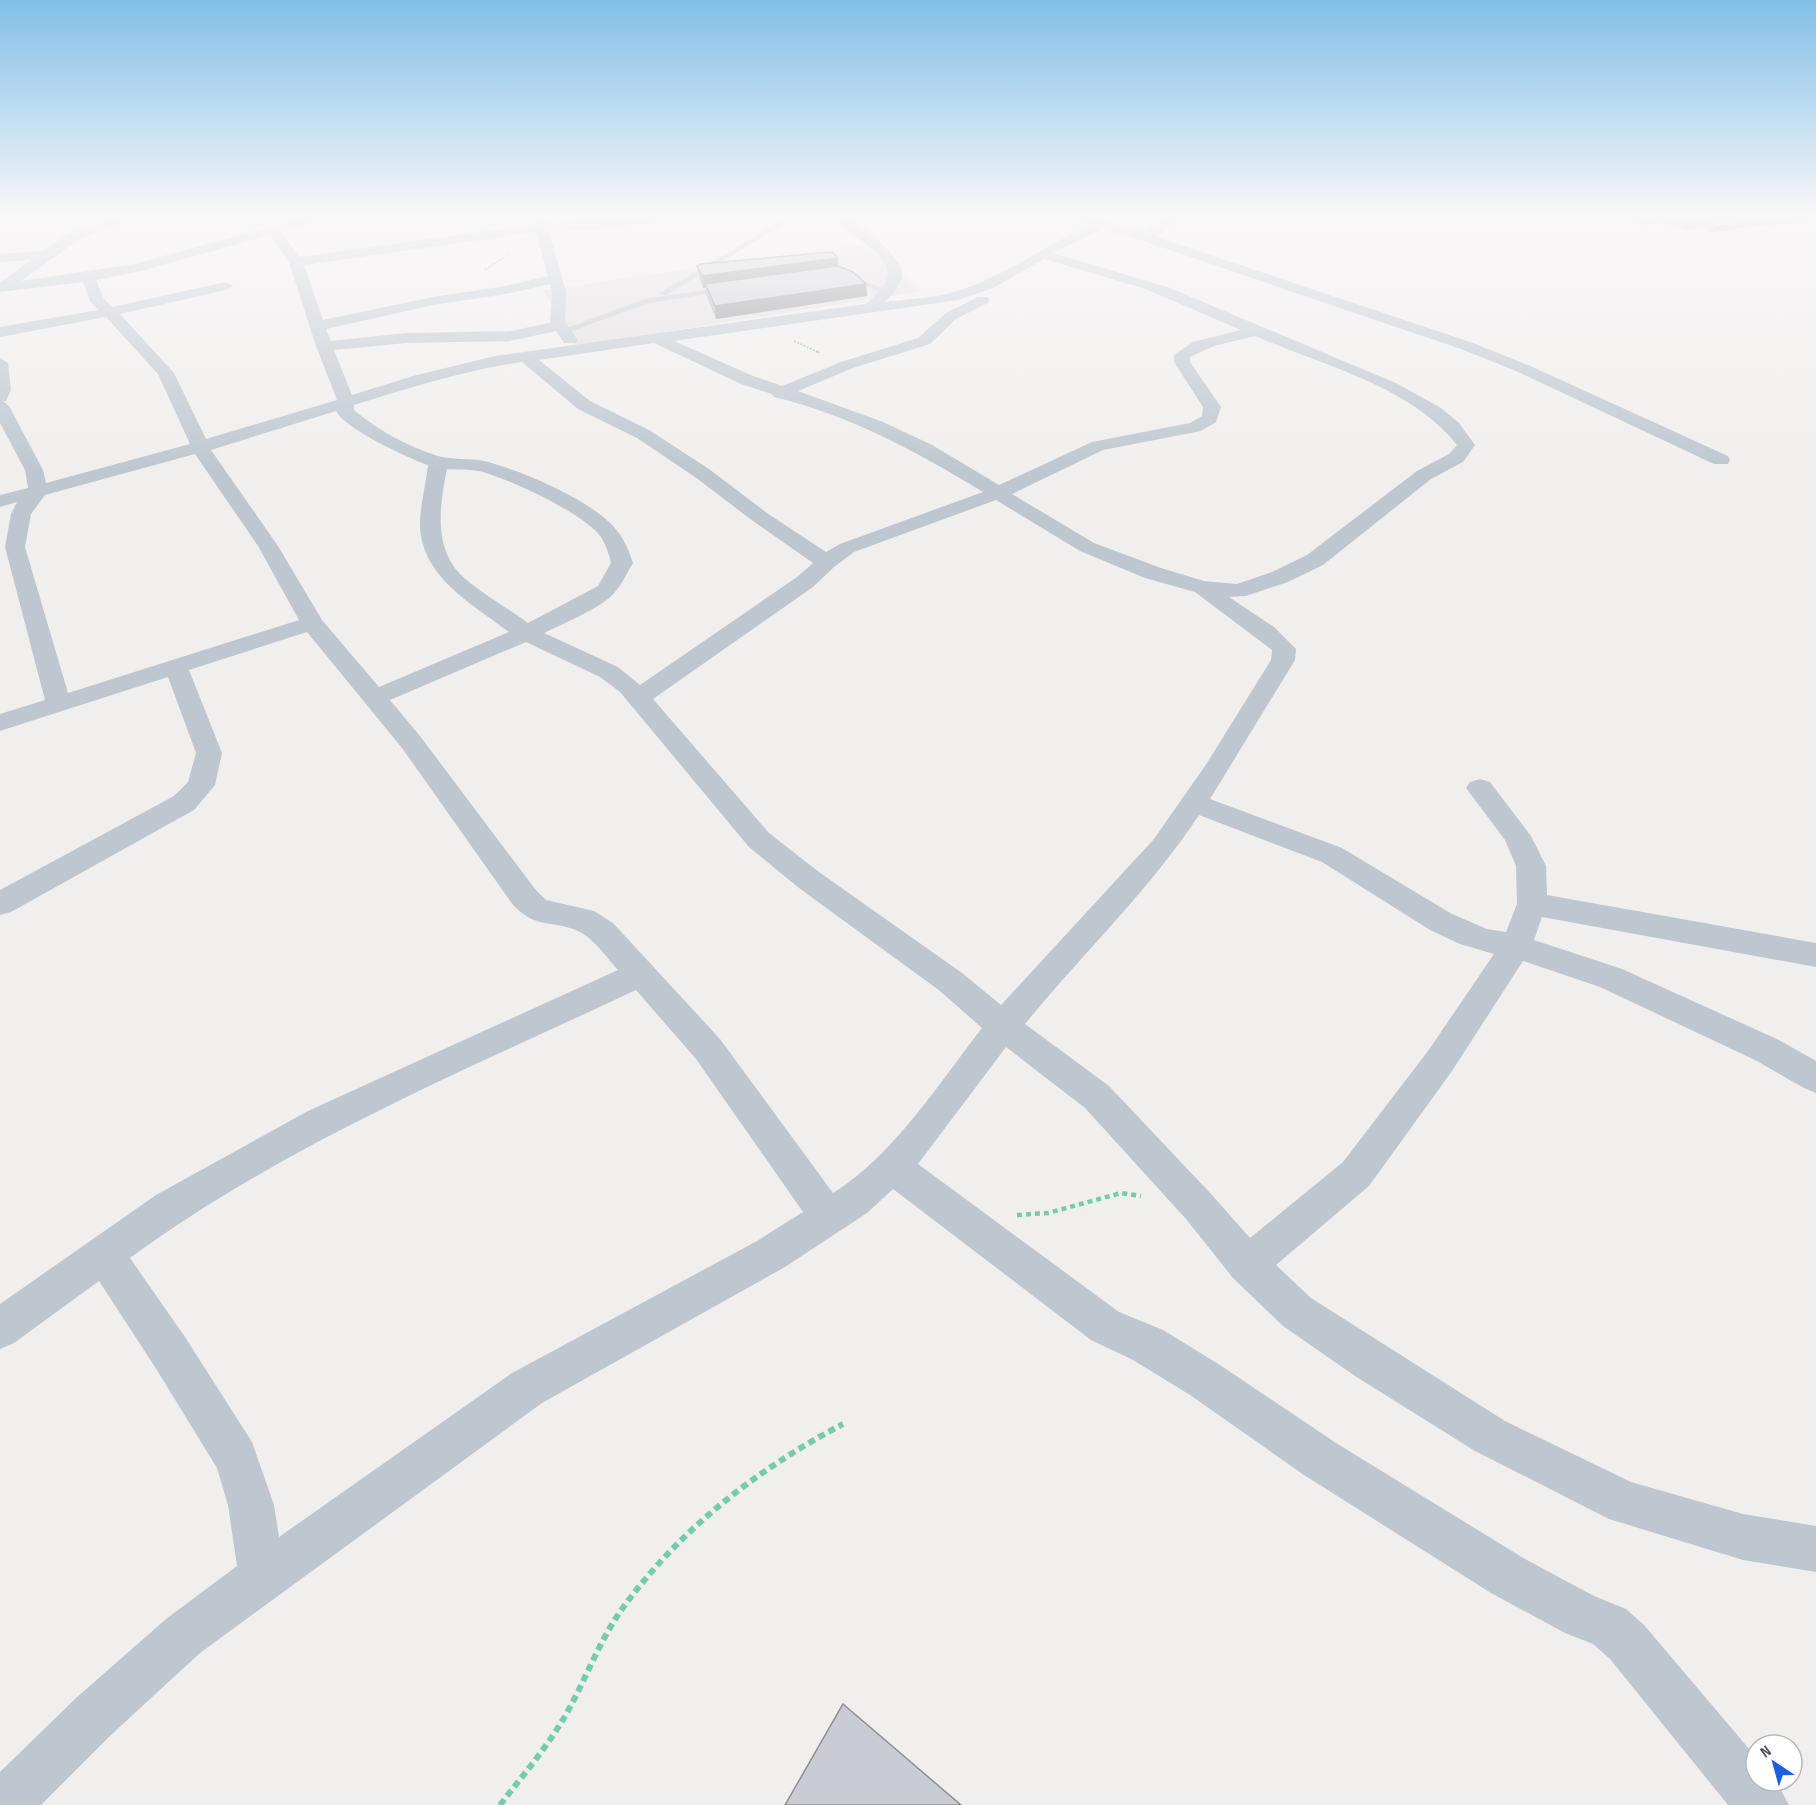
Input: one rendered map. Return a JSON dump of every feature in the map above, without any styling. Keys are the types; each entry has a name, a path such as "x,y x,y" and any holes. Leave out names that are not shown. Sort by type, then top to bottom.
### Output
{"street":[{"path":"96,302 101,313"},
{"path":"0,332 151,302"},
{"path":"310,302 346,401 345,412 408,451 438,462 483,466 588,513 608,532 622,563 606,590 580,606 526,633 374,698"},
{"path":"318,326 424,302"},
{"path":"558,302 557,319 576,349"},
{"path":"869,310 879,302"},
{"path":"0,501 200,447 346,401 471,366 525,356 755,323 918,302"},
{"path":"780,393 847,365 924,341 951,316 979,302"},
{"path":"655,338 747,380 780,393 841,411 877,426 925,449 1087,547 1153,573 1203,587 1238,591 1280,577 1315,560 1424,475 1456,458 1466,445 1457,431 1433,411 1394,388 1188,302"},
{"path":"1338,302 1467,346 1522,368 1720,460"},
{"path":"40,311 101,313 125,326 166,373 200,447 263,538 312,623 411,742 524,897 537,910 583,919 602,931 708,1049 829,1218"},
{"path":"324,346 406,338 510,336 561,328"},
{"path":"638,699 805,582 826,562 847,548 998,492 1098,446 1195,427 1210,418 1212,407 1182,362 1182,355 1191,348 1206,343 1256,331"},
{"path":"525,356 584,405 643,434 702,472 760,517 826,562"},
{"path":"0,363 3,390 0,397"},
{"path":"0,406 34,470 38,490"},
{"path":"438,462 430,521 434,549 452,578 526,633 609,672 629,687 759,840 809,880 951,982 1003,1026 1057,1064 1097,1097 1199,1207 1247,1265 1297,1312 1490,1436 1625,1503 1743,1537 1816,1549"},
{"path":"38,490 28,501 8,542 15,547 59,705"},
{"path":"4,1805 94,1716 183,1636 262,1577 527,1388 694,1298 829,1218 854,1201 915,1142 1003,1026 1052,968 1164,846 1194,803 1283,660 1284,649 1275,639 1228,609 1203,587"},
{"path":"0,723 312,623"},
{"path":"0,904 147,825 184,803 201,785 209,753 176,667"},
{"path":"1247,1265 1356,1174 1440,1061 1516,946 1532,904 1532,866 1517,836 1480,788"},
{"path":"1194,803 1332,855 1441,922 1471,936 1485,941 1516,946 1611,978 1767,1050 1816,1078"},
{"path":"1532,904 1816,955"},
{"path":"0,1329 169,1207 321,1122 640,974"},
{"path":"891,1166 1106,1326 1157,1350 1320,1459 1508,1576 1582,1616 1609,1626 1627,1642 1762,1805"},
{"path":"104,1254 170,1352 236,1458 251,1505 262,1577"}],"lane":[{"path":"561,328 644,302"}],"path":[{"path":"755,323 847,365"},
{"path":"1013,1215 1048,1213 1121,1193 1199,1207"},
{"path":"500,1805 561,1725 605,1636 623,1608 672,1547 721,1500 800,1445 843,1424"}],"shaded area":[{"path":"550,302 851,302 576,346"}],"building":[{"path":"713,302 741,302 715,306"},
{"path":"843,1704 961,1805 785,1805"}]}
